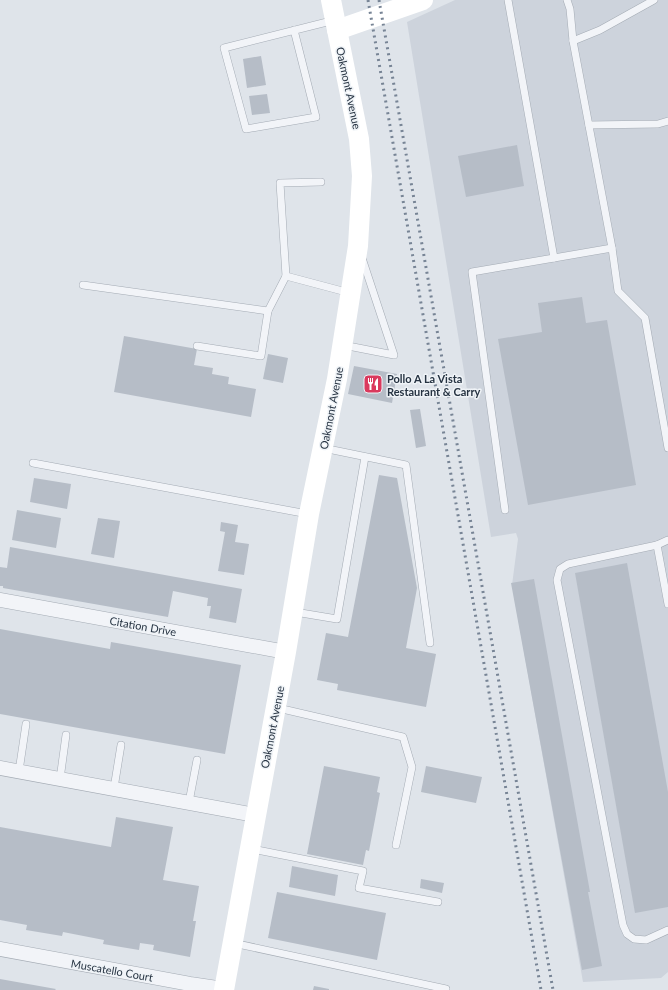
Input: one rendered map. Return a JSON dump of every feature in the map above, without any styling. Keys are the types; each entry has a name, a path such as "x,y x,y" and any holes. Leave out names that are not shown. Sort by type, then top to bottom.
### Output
{"street":[{"name":"Oakmont Avenue","path":"224,990 286,652 309,514 337,379 358,246 362,176 360,139 331,0"},
{"path":"336,25 423,0"},
{"name":"Citation Drive","path":"0,600 286,652"},
{"path":"0,768 255,815"},
{"name":"Muscatello Court","path":"0,949 224,990"}],"lane":[{"path":"508,0 554,258"},
{"path":"567,0 570,9 573,41 612,248 618,291 645,318 668,448"},
{"path":"573,41 600,30 654,0"},
{"path":"294,30 316,117 246,129 224,48 294,30 336,25"},
{"path":"589,125 658,124 668,121"},
{"path":"196,346 261,356 268,311 286,276 280,184 321,182"},
{"path":"342,344 394,355 358,246"},
{"path":"505,510 472,272 612,248"},
{"path":"286,276 350,293"},
{"path":"83,285 268,311"},
{"path":"323,448 406,465 430,643"},
{"path":"292,612 337,619 365,457"},
{"path":"33,463 309,514"},
{"path":"668,540 657,546 568,564 560,569 557,580 623,926 627,934 634,938 646,940 668,930"},
{"path":"657,546 668,604"},
{"path":"275,708 403,738 412,767 396,845"},
{"path":"18,771 26,724"},
{"path":"60,778 66,735"},
{"path":"114,788 122,745"},
{"path":"189,802 197,760"},
{"path":"250,849 363,871 359,888 438,902"},
{"path":"233,943 446,989"}],"shaded area":[{"path":"455,0 668,0 668,972 661,978 583,982 512,585 518,539 516,533 491,537 407,22"}],"building":[{"path":"261,56 266,85 247,88 243,59"},
{"path":"267,94 270,113 252,115 249,96"},
{"path":"517,145 524,186 466,197 458,156"},
{"path":"582,297 586,323 607,320 636,485 528,505 498,339 542,332 538,303"},
{"path":"124,336 197,349 194,365 213,368 212,374 229,377 228,384 256,389 251,417 114,392"},
{"path":"268,354 288,358 283,383 263,379"},
{"name":"Pollo A La Vista Restaurant & Carry","path":"354,366 397,374 392,403 348,394"},
{"path":"420,409 426,446 416,448 410,410"},
{"path":"379,475 397,478 417,588 406,648 436,654 426,707 337,690 338,684 317,680 326,633 348,637"},
{"path":"34,478 71,484 67,509 30,502"},
{"path":"17,510 61,518 56,548 12,540"},
{"path":"98,518 120,521 114,558 91,554"},
{"path":"221,522 238,525 235,542 249,544 244,575 218,571 225,532 220,531"},
{"path":"10,547 242,589 236,623 209,618 211,606 207,606 208,598 173,591 168,617 3,588 3,586 0,586 0,567 7,568"},
{"path":"627,563 668,792 668,907 635,913 575,573"},
{"path":"534,579 602,966 582,970 511,583"},
{"path":"0,629 110,649 111,642 241,665 225,754 0,714"},
{"path":"324,766 380,777 377,792 380,793 369,851 366,850 363,865 307,854"},
{"path":"426,766 482,777 476,803 421,792"},
{"path":"116,817 173,827 163,880 199,886 193,921 196,921 190,957 153,950 154,945 140,943 139,950 103,944 104,940 63,932 62,936 26,930 27,925 0,920 0,827 111,847"},
{"path":"292,866 338,875 335,896 289,887"},
{"path":"421,879 444,883 442,893 420,888"},
{"path":"277,892 386,913 377,960 268,938"},
{"path":"0,979 56,989 0,990"},
{"path":"314,986 329,989 329,990 313,990"}],"railway":[{"path":"368,0 541,990"},
{"path":"379,0 553,990"}],"place":[{"name":"Pollo A La Vista Restaurant & Carry","path":"373,384"}]}
